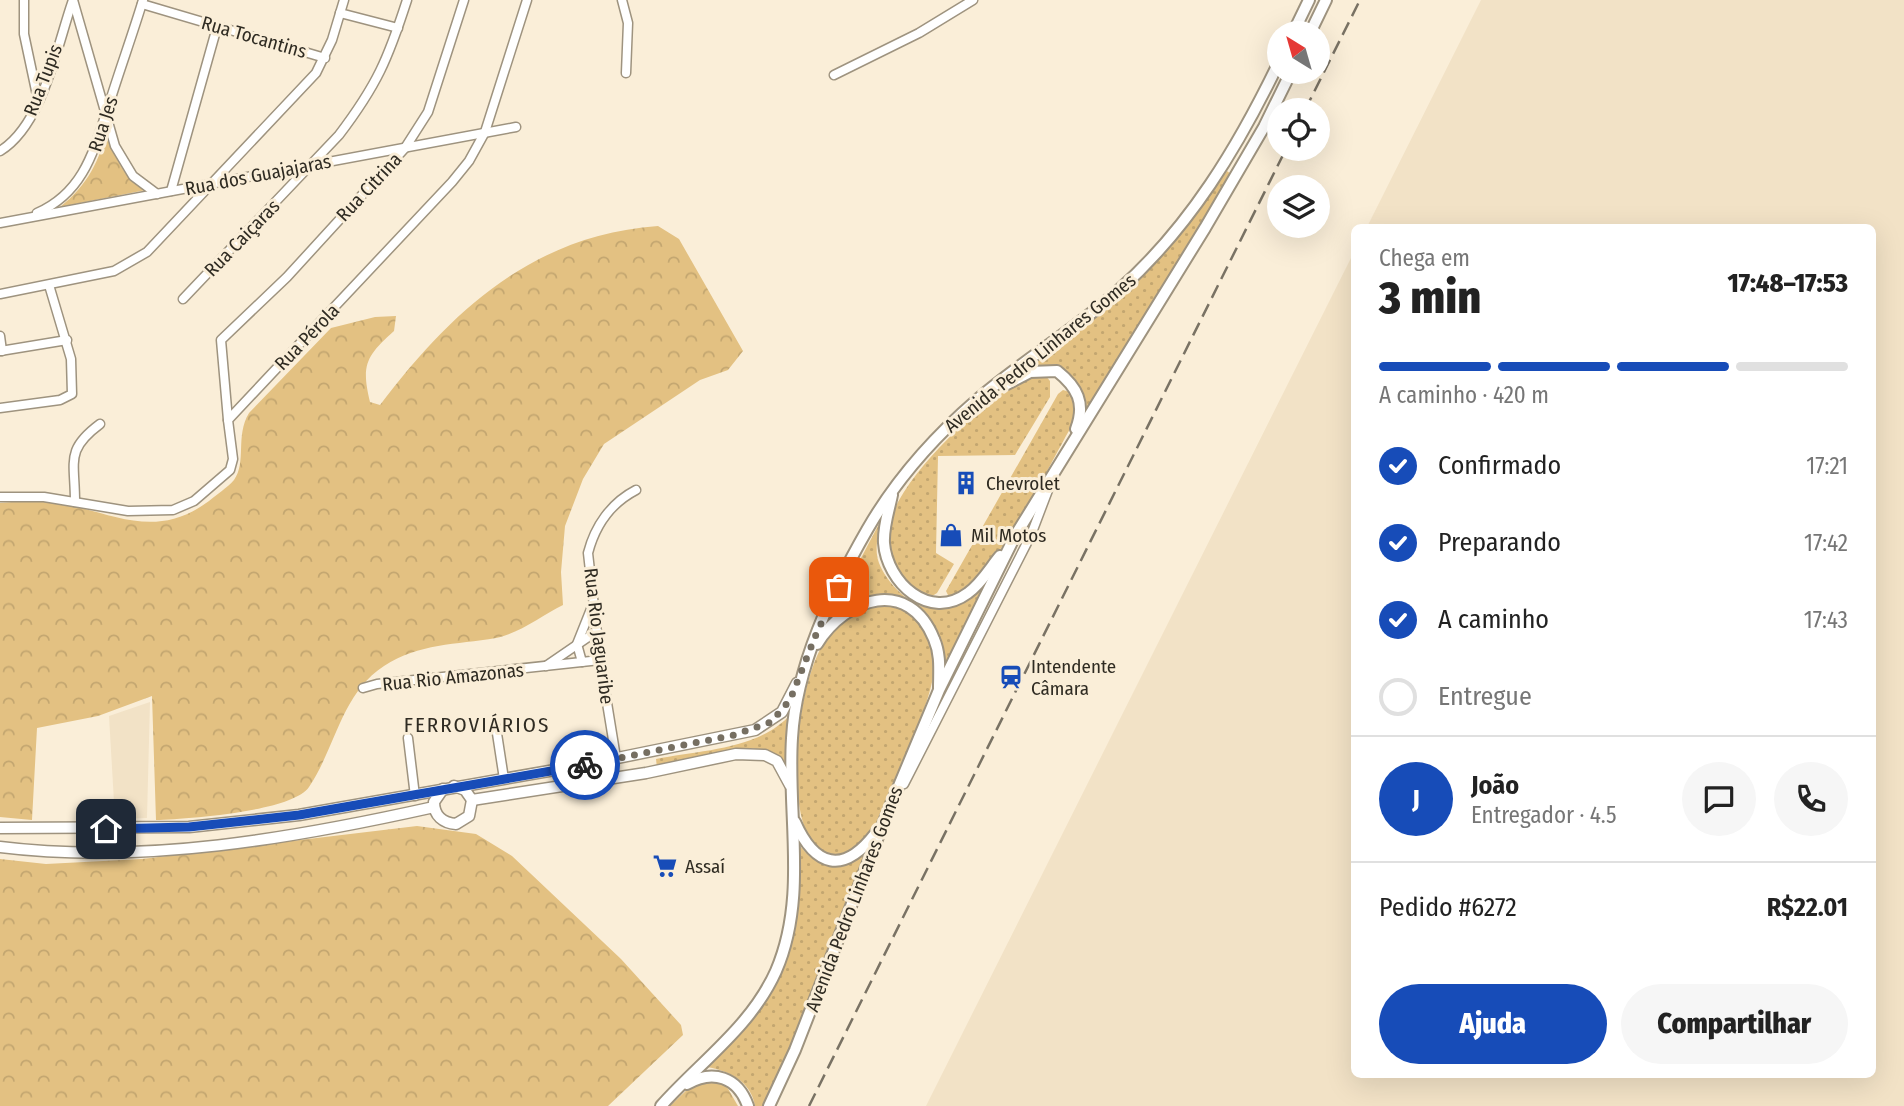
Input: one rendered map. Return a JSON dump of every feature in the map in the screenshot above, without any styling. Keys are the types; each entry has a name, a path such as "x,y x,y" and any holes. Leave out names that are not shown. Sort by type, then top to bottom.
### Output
{"highway":[{"path":"1299,21 1309,0"},
{"path":"1316,21 1326,0"},
{"name":"Avenida Pedro Linhares Gomes","path":"661,1106 749,1016 775,972 794,904 791,787 793,716 803,671 817,632 866,531 894,489 941,434 979,398 1093,313 1152,260 1212,184 1240,139 1268,84"},
{"name":"Avenida Pedro Linhares Gomes","path":"769,1106 795,1050 891,804 939,690 1015,536 1217,208 1284,84"},
{"path":"979,398 1030,372 1057,371 1077,391 1081,405 1072,441"},
{"path":"894,489 884,540 887,561 894,577 918,597 941,602 968,593 1015,536"},
{"path":"803,671 819,641 839,617 865,601 884,599 904,605 928,627 939,655 939,690"},
{"path":"792,813 808,848 816,855 837,861 856,855 883,824"},
{"path":"672,1093 700,1076 711,1074 733,1083 748,1106"}],"main road":[{"path":"0,828 189,827 299,815 641,754 734,735 771,722 790,700 803,671"},
{"path":"472,800 646,773 751,752 777,761 791,787"},
{"path":"641,754 650,760 646,773"},
{"path":"448,787 465,790 472,800 469,816 456,824 442,820 434,807 436,797 448,787"},
{"path":"0,847 71,851 188,848 371,821 434,807"}],"street":[{"path":"24,0 24,34 38,100"},
{"path":"73,0 123,163 133,176 157,194"},
{"name":"Rua Tupis","path":"0,151 18,135 45,88 73,0"},
{"path":"0,294 91,277 130,264 147,252 302,90 325,58 344,0"},
{"name":"Rua Caiçaras","path":"183,299 339,135 375,86 386,65 407,0"},
{"name":"Rua Citrina","path":"228,420 221,340 287,277 405,148 428,112 464,0"},
{"name":"Rua Pérola","path":"228,420 469,161 485,132 527,0"},
{"path":"622,0 628,23 626,73"},
{"path":"834,75 919,33 973,0"},
{"name":"Rua Jes","path":"24,219 61,199 85,173 101,134 142,2"},
{"name":"Rua Tocantins","path":"142,2 325,58"},
{"path":"340,13 398,28"},
{"path":"171,191 217,27"},
{"name":"Rua dos Guajajaras","path":"0,223 516,127"},
{"path":"0,408 60,400 72,394 74,381 67,340 49,285"},
{"path":"0,336 1,351 67,340"},
{"path":"0,497 44,497 153,513 173,510 194,501 225,477 232,466 228,420"},
{"path":"75,502 75,449 83,437 100,424"},
{"path":"891,804 949,701 1031,535 1053,473"},
{"name":"Rua Rio Jaguaribe","path":"616,758 600,660 589,564 591,541 610,509 636,490"},
{"path":"582,662 577,644 594,601"},
{"name":"Rua Rio Amazonas","path":"543,667 597,631"},
{"name":"Rua Rio Amazonas","path":"363,688 377,684 600,660"},
{"path":"496,727 504,779"},
{"path":"408,738 415,796"}],"shaded area":[{"path":"1481,0 1904,0 1904,1106 926,1106 1351,258 1351,1078 1876,1078 1876,224 1369,224"},
{"path":"150,702 147,818 115,819 109,716"}],"green space":[{"path":"108,128 120,164 130,179 146,190 60,207 78,190 91,172"},
{"path":"1227,171 1231,174 1084,415 1080,391 1070,375 1052,367 1028,369 1126,291 1178,238"},
{"path":"658,226 679,239 743,351 728,370 700,380 604,444 583,479 565,526 561,572 563,605 504,636 424,649 397,658 384,666 358,691 348,706 309,787 299,796 282,803 237,812 156,820 152,696 98,716 37,728 32,820 0,817 0,503 49,501 130,520 150,522 169,520 189,513 209,501 234,480 240,465 243,431 249,413 331,328 375,317 396,316 394,331 377,347 366,370 370,402 380,405 437,338 467,309 500,283 535,261 573,244 613,232"},
{"path":"1035,374 1045,375 1050,381 1050,397 1015,455 938,456 936,553 954,564 937,593 929,598 897,579 886,547 890,521 901,496 919,470 966,421 1015,384"},
{"path":"1063,390 1073,393 1077,413 1033,497 984,570 967,587 949,597 946,591 1058,394"},
{"path":"881,520 877,547 879,563 889,580 913,602 932,608 942,606 961,596 992,572 943,669 927,620 888,596 870,596 846,606 828,621"},
{"path":"866,603 899,609 920,620 932,638 935,659 932,682 915,733 877,822 850,854 825,856 809,839 801,816 797,765 802,708 816,658 829,634"},
{"path":"791,714 789,768 777,755 752,748 657,768 656,759 746,742 778,726"},
{"path":"417,826 476,834 512,856 621,959 681,1025 683,1035 608,1106 0,1106 0,859 46,864 142,859"},
{"path":"800,846 817,861 833,866 850,862 869,849 766,1106 755,1106 749,1090 738,1079 707,1067 754,1018 783,969 797,914"},
{"path":"714,1081 727,1087 738,1106 670,1106 692,1085"}],"railway":[{"path":"1311,98 1360,0"},
{"path":"809,1106 1280,161"}],"way so far":[{"path":"585,765 734,735 755,730 771,722 790,700 817,632 839,587"}],"place":[{"name":"Chevrolet","path":"966,483"},
{"name":"Mil Motos","path":"951,535"},
{"name":"Intendente Câmara","path":"1011,677"},
{"name":"Assaí","path":"665,866"}],"district":[{"name":"FERROVIÁRIOS","path":"477,725"}],"route":[{"path":"106,829 189,827 299,815 585,765"}]}
